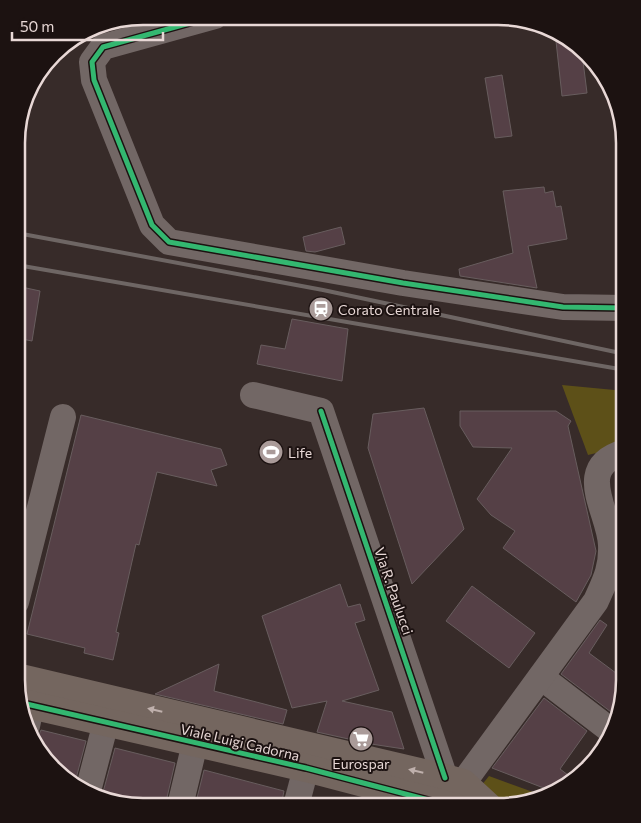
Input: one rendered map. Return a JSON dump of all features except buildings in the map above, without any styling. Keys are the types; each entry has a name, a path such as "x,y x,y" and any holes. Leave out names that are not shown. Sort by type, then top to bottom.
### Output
{"main road":[{"name":"Viale Luigi Cadorna","path":"27,699 454,796"},
{"name":"Viale Luigi Cadorna","path":"27,699 106,722 195,743 306,768 454,796"}],"street":[{"path":"182,25 103,47 92,62 94,80 152,225 165,239 184,247 403,284 563,307 616,308"},
{"name":"Via R. Paulucci","path":"253,395 321,411 454,796"},
{"path":"25,567 63,417"},
{"path":"454,796 596,601 611,568 611,543 596,487 599,470 612,456 616,455"},
{"path":"541,677 606,727"},
{"path":"90,785 106,722"},
{"path":"182,798 195,743"},
{"path":"298,798 306,768"}],"shaded area":[{"path":"562,385 616,390 616,448 588,455"},
{"path":"489,776 533,792 506,798 486,798 477,791"}],"railway":[{"path":"25,234 323,290 616,352"},
{"path":"25,266 616,368"}],"cycle path":[{"path":"182,25 103,47 92,62 94,80 152,225 169,242 403,283 563,307 616,308"},
{"path":"321,411 445,778"},
{"path":"28,704 306,768 421,798"}],"place":[{"name":"Corato Centrale","path":"321,309"},
{"name":"Life","path":"271,452"},
{"name":"Eurospar","path":"361,739"}]}
